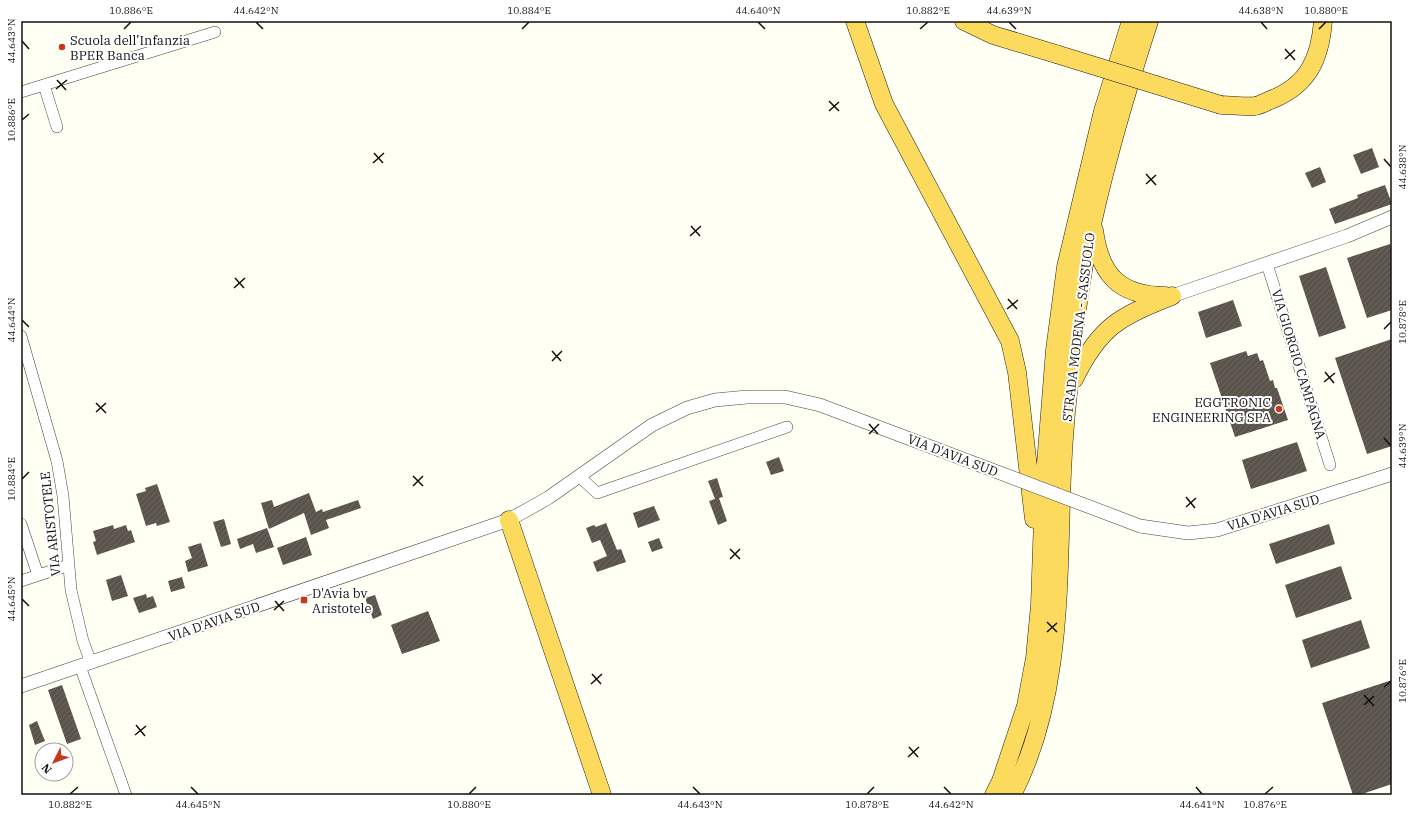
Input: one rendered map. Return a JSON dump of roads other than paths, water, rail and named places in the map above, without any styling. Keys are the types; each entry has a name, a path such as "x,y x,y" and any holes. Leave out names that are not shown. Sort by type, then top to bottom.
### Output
{"highway":[{"path":"855,21 884,104 1010,341 1017,372 1035,528 1040,605 1035,658 1026,706 1001,782 994,795"},
{"path":"964,21 993,35 1221,105 1256,106 1280,96 1299,85 1311,68 1319,52 1323,21"},
{"name":"STRADA MODENA - SASSUOLO","path":"1040,605 1043,515 1055,350 1066,267 1103,111 1131,21"},
{"name":"STRADA MODENA - SASSUOLO","path":"1012,795 1031,748 1044,706 1053,654 1068,392 1083,268 1093,220 1133,72 1149,21"},
{"path":"1093,220 1096,245 1108,274 1120,285 1137,293 1152,296 1172,296"},
{"path":"1068,392 1084,359 1094,343 1107,329 1134,312 1172,296"},
{"path":"509,520 602,795"}],"street":[{"path":"21,92 215,32"},
{"path":"44,85 57,127"},
{"path":"1172,296 1347,236 1392,217"},
{"name":"VIA GIORGIO CAMPAGNA","path":"1267,264 1330,465"},
{"name":"VIA ARISTOTELE","path":"21,336 57,461 64,496 71,590 82,641 85,665 126,795"},
{"name":"VIA D'AVIA SUD","path":"21,686 509,520 529,510 652,425 687,408 715,400 747,396 785,397 820,405 1140,526 1188,533 1217,530 1392,474"},
{"path":"579,476 597,493 787,427"},
{"path":"21,524 38,575"},
{"path":"21,581 69,565"}],"place":[{"name":"Scuola dell’Infanzia BPER Banca","path":"62,47"},
{"name":"EGGTRONIC ENGINEERING SPA","path":"1279,409"},
{"name":"D'Avia bv Aristotele","path":"304,600"}]}
